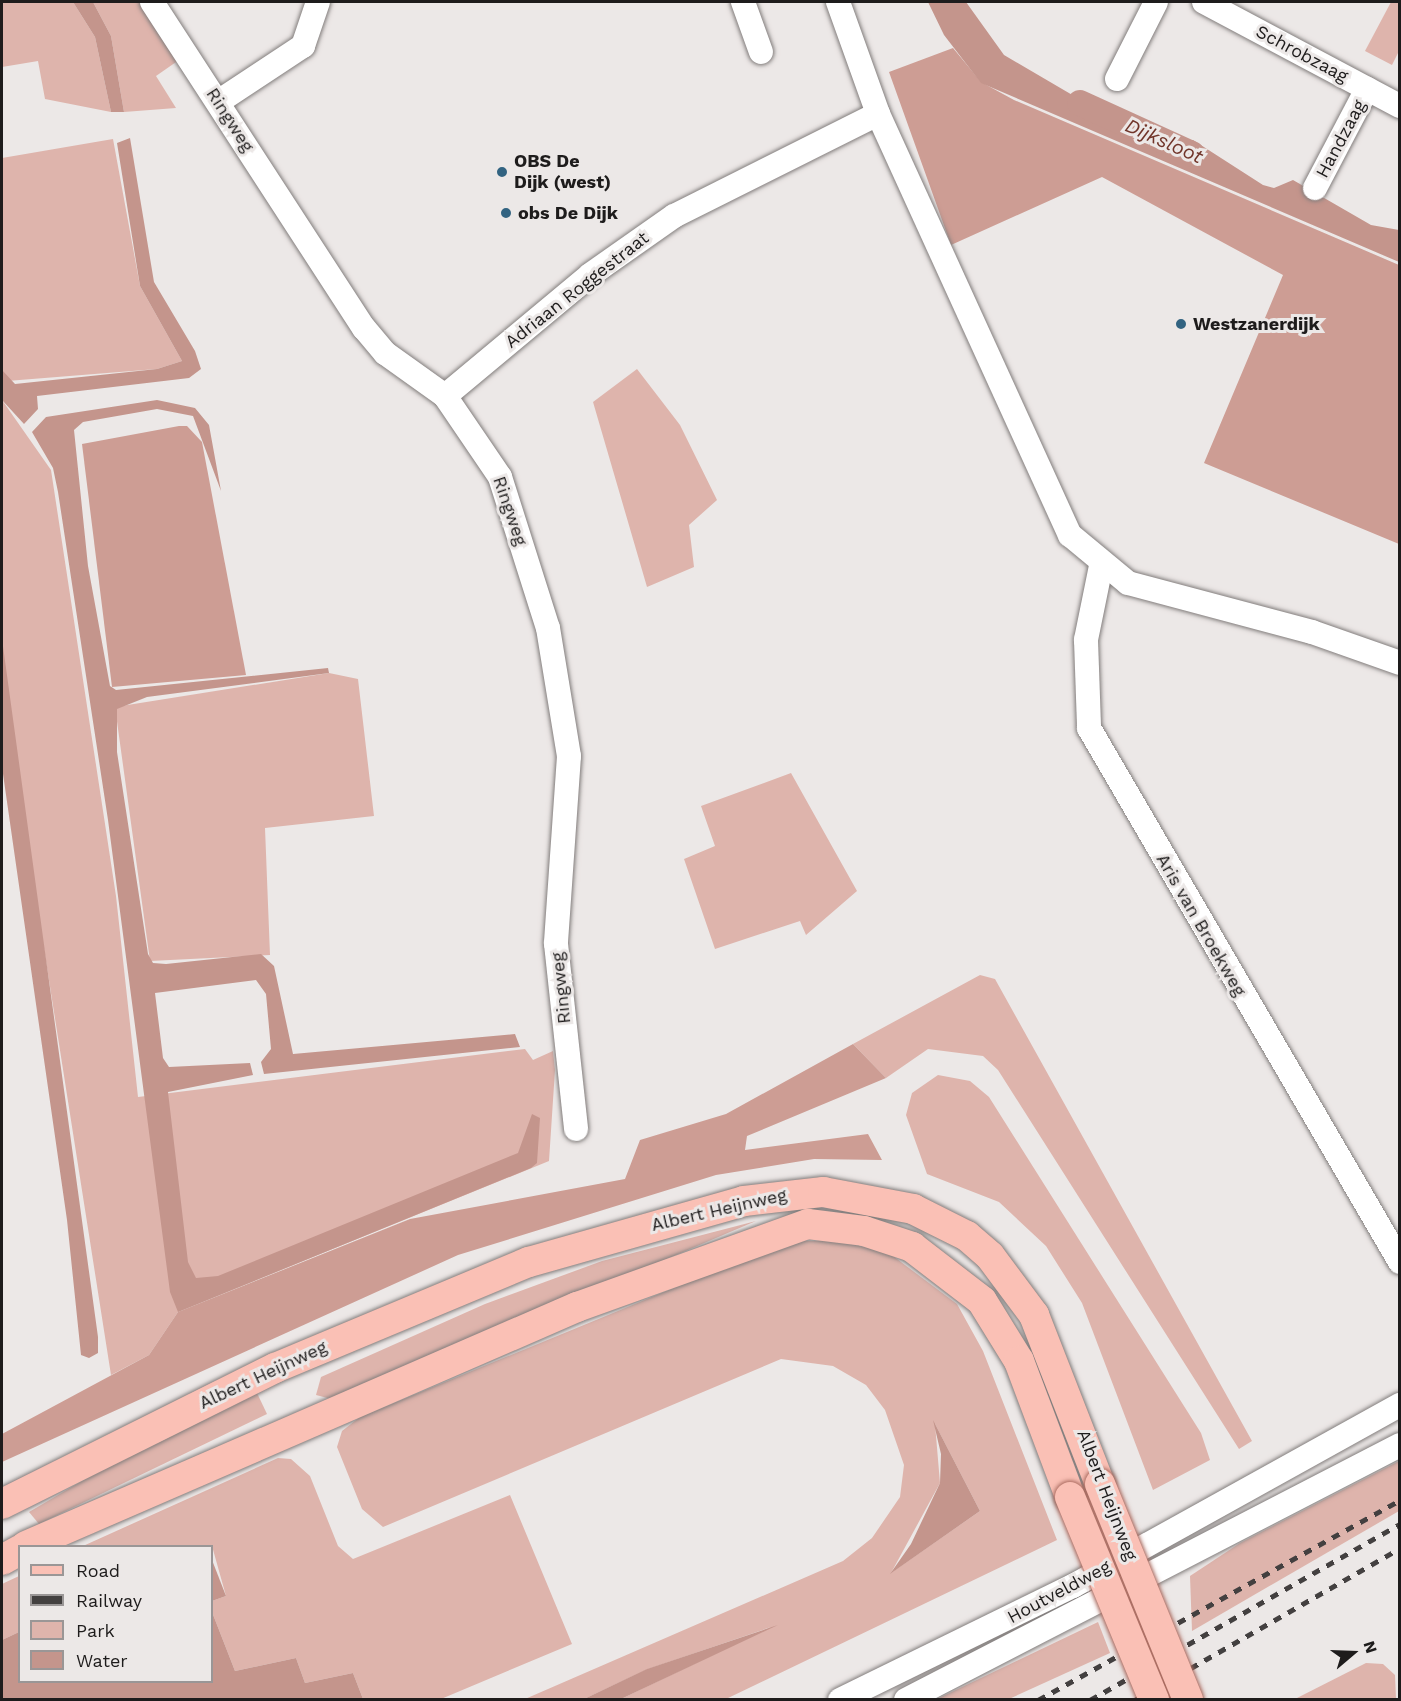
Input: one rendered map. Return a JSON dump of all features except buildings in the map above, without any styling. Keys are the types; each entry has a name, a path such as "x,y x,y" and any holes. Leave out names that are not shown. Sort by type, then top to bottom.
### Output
{"main road":[{"name":"Albert Heijnweg","path":"2,1504 275,1368 529,1262 744,1201 823,1191 913,1209 967,1236 990,1256 1034,1315 1188,1700"},
{"name":"Albert Heijnweg","path":"28,1545 577,1307 808,1224 864,1231 912,1248 982,1301 1019,1361 1070,1497 1154,1700"},
{"path":"2,1560 18,1551"}],"street":[{"name":"Ringweg","path":"152,2 364,328 384,353 445,396 500,477 548,628 569,756 556,944 576,1129"},
{"path":"218,102 303,46 318,2"},
{"path":"743,2 761,52"},
{"path":"838,2 878,114 1045,490 1070,535 1101,566 1128,583 1312,632 1400,663"},
{"path":"1117,79 1156,2"},
{"name":"Schrobzaag","path":"1204,2 1400,106"},
{"name":"Handzaag","path":"1315,188 1367,89"},
{"name":"Adriaan Roggestraat","path":"445,396 590,275 674,216 878,114"},
{"name":"Aris van Broekweg","path":"1101,566 1086,640 1089,728 1400,1262"},
{"name":"Houtveldweg","path":"840,1700 1073,1586 1400,1405"},
{"name":"Houtveldweg","path":"906,1700 1400,1445"}],"green space":[{"path":"2,2 73,2 95,37 111,112 45,99 38,61 2,67"},
{"path":"93,2 139,2 179,60 156,76 176,108 124,112 111,36"},
{"path":"1391,2 1400,2 1399,51 1392,65 1365,51"},
{"path":"113,139 140,286 182,361 157,369 7,381 2,370 2,158"},
{"path":"637,369 680,425 717,500 689,525 694,567 647,587 593,402"},
{"path":"2,400 51,470 116,896 138,1097 525,1049 533,1060 553,1051 555,1070 549,1161 178,1312 149,1355 111,1375 2,681"},
{"path":"329,673 358,679 374,816 265,828 270,955 150,961 115,707"},
{"path":"791,773 857,891 806,935 800,921 715,949 684,859 715,846 701,806"},
{"path":"980,975 995,979 1252,1441 1239,1449 998,1070 983,1056 928,1049 886,1078 853,1044"},
{"path":"938,1075 970,1081 989,1097 1201,1433 1210,1460 1153,1490 1082,1303 1046,1246 999,1202 927,1174 906,1115 912,1093"},
{"path":"756,1221 335,1400 316,1395 321,1377 485,1304 602,1261"},
{"path":"788,1241 839,1241 889,1253 957,1304 983,1351 1057,1540 726,1699 621,1699 771,1627 648,1669 584,1699 525,1699 843,1561 872,1538 900,1497 904,1465 885,1410 866,1385 833,1366 781,1359 383,1527 362,1509 337,1447 342,1431 360,1417","holes":["935,1424 980,1511 891,1573 940,1483"]},
{"path":"257,1393 267,1414 39,1524 29,1512 164,1433"},
{"path":"278,1458 291,1459 310,1476 338,1546 353,1559 510,1495 572,1644 441,1699 363,1699 353,1673 305,1683 296,1658 235,1671 213,1615 213,1601 226,1596 213,1545 85,1545"},
{"path":"1399,1461 1399,1511 1192,1631 1190,1576 1240,1543"},
{"path":"18,1576 18,1632 2,1640 2,1584"},
{"path":"1098,1622 1110,1653 1009,1699 937,1699"},
{"path":"1366,1663 1383,1664 1395,1675 1396,1699 1295,1699"}],"shaded area":[{"path":"953,48 981,82 1014,100 1399,265 1399,544 1204,463 1283,275 1102,177 951,245 889,72"},
{"path":"187,426 202,442 246,675 112,687 82,444"},
{"path":"853,1044 886,1078 747,1136 745,1150 868,1134 882,1160 814,1159 716,1175 458,1255 2,1462 2,1434 149,1355 178,1312 410,1219 625,1179 640,1140 726,1114"}],"water":[{"path":"73,2 93,2 111,36 124,112 111,112 95,37"},
{"path":"928,2 966,2 1004,55 1115,120 1167,143 1193,140 1263,185 1274,188 1293,180 1371,225 1399,230 1399,262 981,83 944,35"},
{"path":"130,138 154,282 195,351 201,369 189,378 37,396 38,409 24,424 2,400 2,370 15,384 157,369 182,361 140,286 117,143"},
{"path":"157,400 195,408 209,425 221,491 193,416 157,409 83,422 74,430 88,566 110,686 116,690 328,668 329,673 147,697 117,709 117,752 148,954 153,963 166,964 261,954 274,966 293,1054 515,1034 520,1047 264,1074 261,1062 271,1049 266,994 256,980 155,993 163,1058 169,1067 250,1063 253,1075 168,1092 188,1262 196,1278 218,1276 518,1153 532,1114 540,1118 537,1163 531,1168 178,1312 170,1292 108,820 58,492 53,468 32,432 46,417"},
{"path":"2,639 98,1337 98,1353 89,1358 81,1355 67,1220 2,767"},
{"path":"933,1420 980,1511 890,1574 911,1544 940,1483 941,1454"},
{"path":"213,1563 226,1596 213,1601"},
{"path":"213,1615 235,1671 296,1658 305,1683 353,1673 363,1699 2,1699 2,1640 18,1632 18,1683 213,1683"},
{"path":"778,1625 621,1699 584,1699 647,1669"}],"waterway":[{"name":"Dijksloot","path":"1080,103 1192,154"}],"railway":[{"path":"1038,1700 1400,1500"},
{"path":"1090,1700 1400,1524"},
{"path":"1135,1700 1400,1548"}],"place":[{"name":"OBS De Dijk (west)","path":"502,172"},
{"name":"obs De Dijk","path":"506,213"},
{"name":"Westzanerdijk","path":"1181,324"}]}
